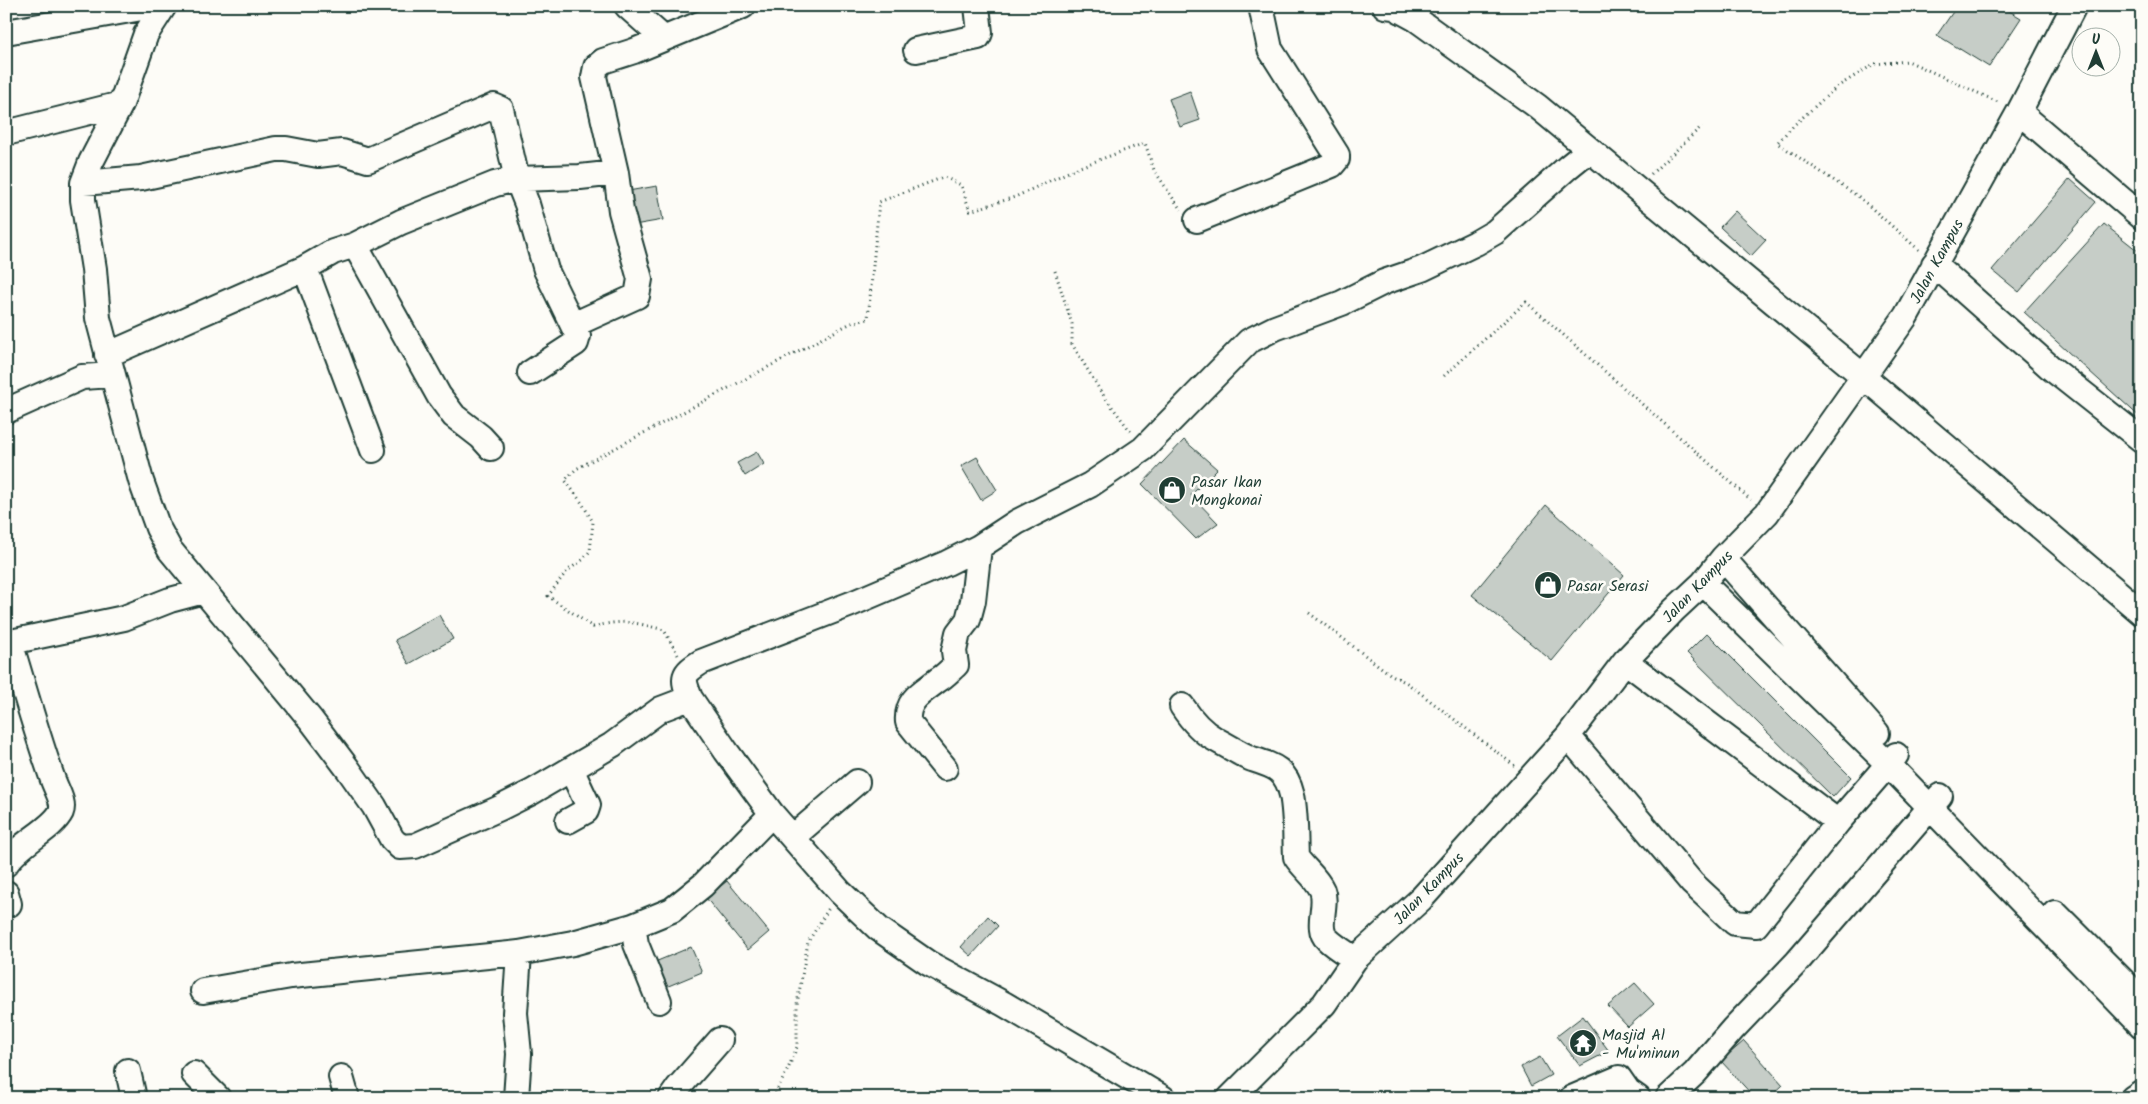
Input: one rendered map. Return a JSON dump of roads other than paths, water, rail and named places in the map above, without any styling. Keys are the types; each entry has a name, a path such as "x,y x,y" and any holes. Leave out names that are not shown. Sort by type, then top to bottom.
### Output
{"street":[{"path":"6,32 57,15 153,6"},
{"path":"164,6 146,34 121,104 91,162 83,183 83,200 94,269 98,318 141,481 158,528 170,550 233,623 348,769 374,806 392,839 400,847 415,846 500,808 612,744 661,709 690,698"},
{"path":"627,6 663,38"},
{"path":"573,325 636,296 640,288 640,279 621,211 616,173 594,77 596,67 603,61 634,51 743,6"},
{"path":"916,50 978,37 980,32 977,6"},
{"path":"1197,220 1332,165 1337,159 1337,155 1325,134 1270,49 1261,6"},
{"path":"1385,6 1418,12 1464,53 1516,91 1590,150 1864,376 2142,613"},
{"name":"Jalan Kampus","path":"1230,1098 1324,1004 1356,959 1421,899 1529,777 1568,736 1625,661 1703,583 1723,558 1767,513 1906,316 2019,112 2074,6"},
{"path":"6,132 121,104"},
{"path":"83,183 141,178 276,149 318,155 342,152 368,160 494,106 501,109 517,179 527,204 546,270 578,336 576,343 530,373"},
{"path":"2019,112 2142,217"},
{"path":"1163,1098 1004,1004 928,963 879,929 840,892 772,814 690,698 684,681 687,671 701,662 851,604 947,563 1018,522 1090,485 1143,449 1249,341 1275,328 1342,303 1384,282 1422,269 1476,243 1495,232 1568,167 1590,150"},
{"path":"6,411 110,365 305,268 333,252 355,245 401,222 477,190 517,179 571,178 616,173"},
{"path":"355,245 439,396 454,416 492,448"},
{"path":"1934,264 2051,368 2142,440"},
{"path":"305,268 373,450"},
{"path":"945,768 908,722 907,714 916,695 939,680 956,665 954,651 958,633 968,620 976,583 979,546"},
{"path":"1723,558 1893,760"},
{"path":"1703,583 1893,760 2142,1000"},
{"path":"6,864 13,853 57,818 62,810 61,801 8,643 124,618 170,600 204,591"},
{"path":"1625,661 1838,822"},
{"path":"1182,706 1204,731 1214,739 1251,759 1263,761 1276,767 1283,776 1292,794 1296,857 1318,883 1323,893 1324,912 1322,927 1325,938 1356,959"},
{"path":"1568,736 1692,883 1734,923 1756,925 1838,822 1893,760"},
{"path":"568,821 586,811 588,805 571,769"},
{"path":"793,837 857,782"},
{"path":"1936,802 2142,1026"},
{"path":"1668,1098 1695,1073 1733,1029 1797,962 1936,802"},
{"path":"203,991 318,972 519,952 572,943 633,926 672,910 703,885 772,814"},
{"path":"633,926 636,944 659,1001"},
{"path":"516,1098 519,1054 515,1013 519,952"},
{"path":"671,1098 720,1040"},
{"path":"128,1071 134,1098"},
{"path":"194,1074 218,1098"},
{"path":"1572,1098 1619,1078 1628,1091 1638,1098"},
{"path":"2133,1098 2142,1092"}],"place":[{"name":"Pasar Ikan Mongkonai","path":"1172,490"},
{"name":"Pasar Serasi","path":"1548,585"},
{"name":"Masjid Al - Mu'minun","path":"1583,1043"}]}
